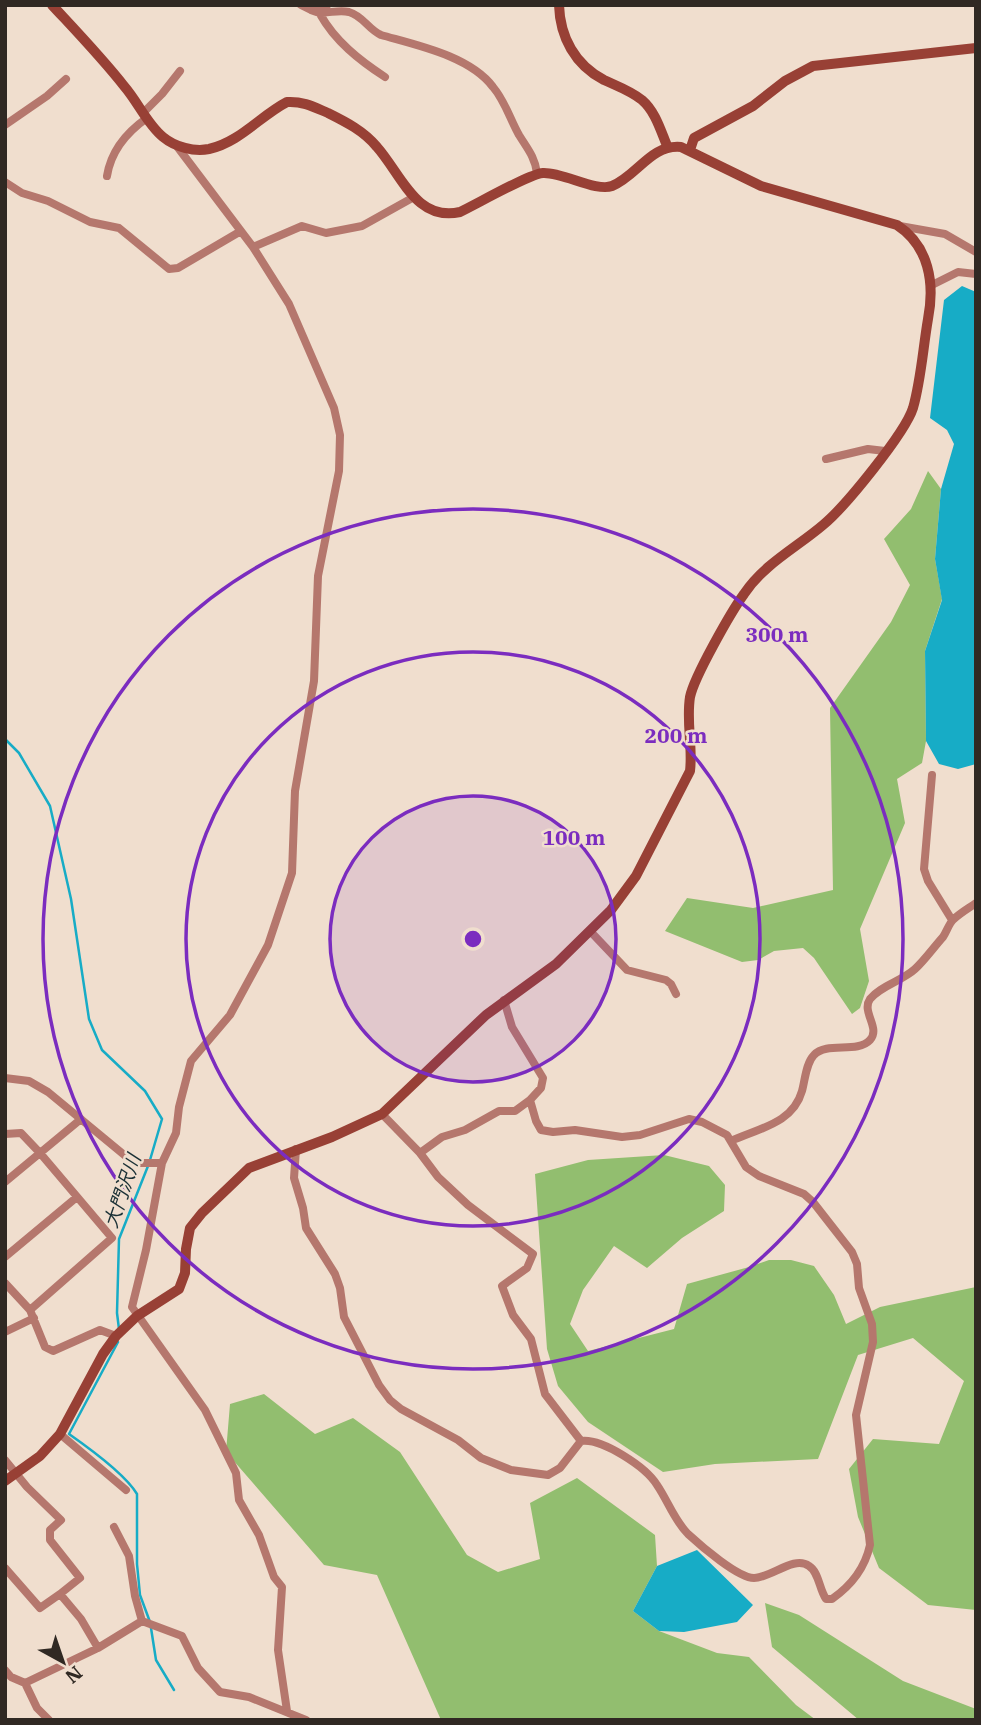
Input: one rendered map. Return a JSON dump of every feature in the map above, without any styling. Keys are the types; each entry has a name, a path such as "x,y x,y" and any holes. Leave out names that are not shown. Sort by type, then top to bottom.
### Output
{"street":[{"path":"52,5 125,87 164,138 176,145 208,150 233,141 279,106 296,102 309,104 358,129 378,147 414,197 424,206 447,215 460,212 537,173 553,173 606,188 620,181 657,152 681,147 761,186 897,226 945,234 976,252"},
{"path":"300,5 320,14 339,41 385,77"},
{"path":"311,10 327,5"},
{"path":"559,5 562,31 575,55 594,74 631,92 647,105 668,148"},
{"path":"320,14 337,10 352,13 363,19 373,32 433,50 477,71 492,85 506,106 518,134 535,159 537,173"},
{"path":"690,150 694,138 753,106 785,81 813,66 976,47"},
{"path":"107,176 118,148 127,135 180,71"},
{"path":"5,125 47,96 66,79"},
{"path":"176,145 253,247 289,304 334,408 340,435 339,471 318,576 314,681 295,791 292,873 262,957 230,1015 191,1061 179,1107 176,1133 162,1163 132,1307 205,1410 236,1473 239,1500 259,1535 274,1577 282,1587 278,1650 287,1711"},
{"path":"5,182 22,193 48,201 90,222 119,228 169,269 186,264 241,231"},
{"path":"253,247 303,226 326,233 362,226 414,197"},
{"path":"5,1481 40,1456 60,1434 103,1354 116,1336 137,1316 179,1289 185,1273 190,1228 202,1213 249,1168 332,1137 382,1114 504,1000 556,964 611,910 636,876 685,785 692,753 690,696 742,596 767,568 825,524 854,493 907,423 913,407 932,285 929,270 917,243 909,233 897,226"},
{"path":"932,285 958,272 976,274"},
{"path":"826,458 868,449 885,451"},
{"path":"932,775 924,869 928,881 952,919"},
{"path":"732,1141 793,1112 799,1104 814,1055 820,1051 870,1041 873,1027 867,1009 868,1002 874,995 915,969 944,936 952,919 976,903"},
{"path":"590,931 627,970 666,980 676,994"},
{"path":"420,1153 442,1137 465,1129 499,1111 515,1111 541,1088 543,1078 512,1027 504,1000"},
{"path":"5,1078 29,1081 48,1092 134,1163 162,1163"},
{"path":"296,1149 294,1178 306,1228 335,1273 344,1317 379,1385 390,1400 401,1409 458,1440 481,1458 512,1470 548,1475 560,1468 582,1441 589,1440 605,1445 649,1474 677,1521 688,1534 737,1572 752,1578 768,1576 798,1562 809,1565 825,1599 832,1599 844,1591 860,1573 870,1545 856,1415 873,1342 872,1324 859,1288 857,1264 852,1252 804,1194 759,1176 746,1167 727,1135 702,1122 689,1119 640,1135 622,1137 575,1130 552,1132 541,1130 530,1100"},
{"path":"382,1114 420,1153 438,1177 468,1205 533,1254 527,1268 502,1286 513,1315 531,1339 545,1394 582,1441"},
{"path":"5,1182 81,1119"},
{"path":"5,1134 20,1133 112,1238 32,1314 5,1332"},
{"path":"5,1257 77,1197"},
{"path":"5,1283 32,1314 45,1348 53,1351 100,1330 116,1336"},
{"path":"60,1434 126,1490"},
{"path":"5,1461 61,1520 50,1530 50,1540 80,1577 40,1608 5,1568"},
{"path":"114,1527 129,1556 142,1621"},
{"path":"60,1594 81,1619 97,1648"},
{"path":"142,1621 182,1636 198,1668 220,1692 249,1697 306,1720"},
{"path":"25,1683 97,1648 142,1621"},
{"path":"7,1676 25,1683 37,1708 49,1720"}],"green space":[{"path":"928,471 941,489 935,559 942,599 925,651 926,741 922,763 897,779 905,823 860,929 869,981 860,1008 852,1014 814,958 803,948 774,951 758,960 742,962 665,931 687,898 753,908 833,890 830,708 891,622 910,585 884,539 911,509"},
{"path":"664,1155 709,1166 725,1185 724,1211 682,1238 647,1268 614,1246 583,1290 570,1324 588,1351 674,1329 687,1284 769,1260 791,1260 814,1266 834,1295 846,1324 880,1307 976,1287 976,1610 928,1605 879,1568 858,1517 849,1469 873,1439 939,1444 964,1381 913,1338 858,1355 818,1459 715,1464 663,1472 588,1422 558,1386 547,1349 535,1174 588,1160"},
{"path":"264,1394 315,1434 353,1418 400,1452 467,1555 498,1572 540,1559 530,1503 577,1478 655,1535 657,1566 633,1611 659,1631 717,1653 749,1657 796,1705 816,1720 441,1720 377,1575 324,1565 226,1452 230,1404"},
{"path":"765,1603 799,1615 903,1681 976,1709 976,1720 859,1720 772,1647"}],"water":[{"path":"962,286 976,292 976,764 958,769 939,764 926,741 925,651 942,600 935,559 941,489 954,444 947,430 930,418 944,300"},
{"path":"697,1550 753,1605 737,1622 684,1632 659,1631 633,1611 657,1566"}],"waterway":[{"name":"大門沢川","path":"5,739 19,753 50,806 71,899 89,1019 102,1050 145,1091 162,1119 150,1160"},
{"name":"大門沢川","path":"119,1329 119,1239 148,1166"},
{"name":"大門沢川","path":"118,1342 69,1434 115,1470 137,1494 140,1595 150,1622"},
{"name":"大門沢川","path":"151,1628 156,1660 174,1690"}]}
